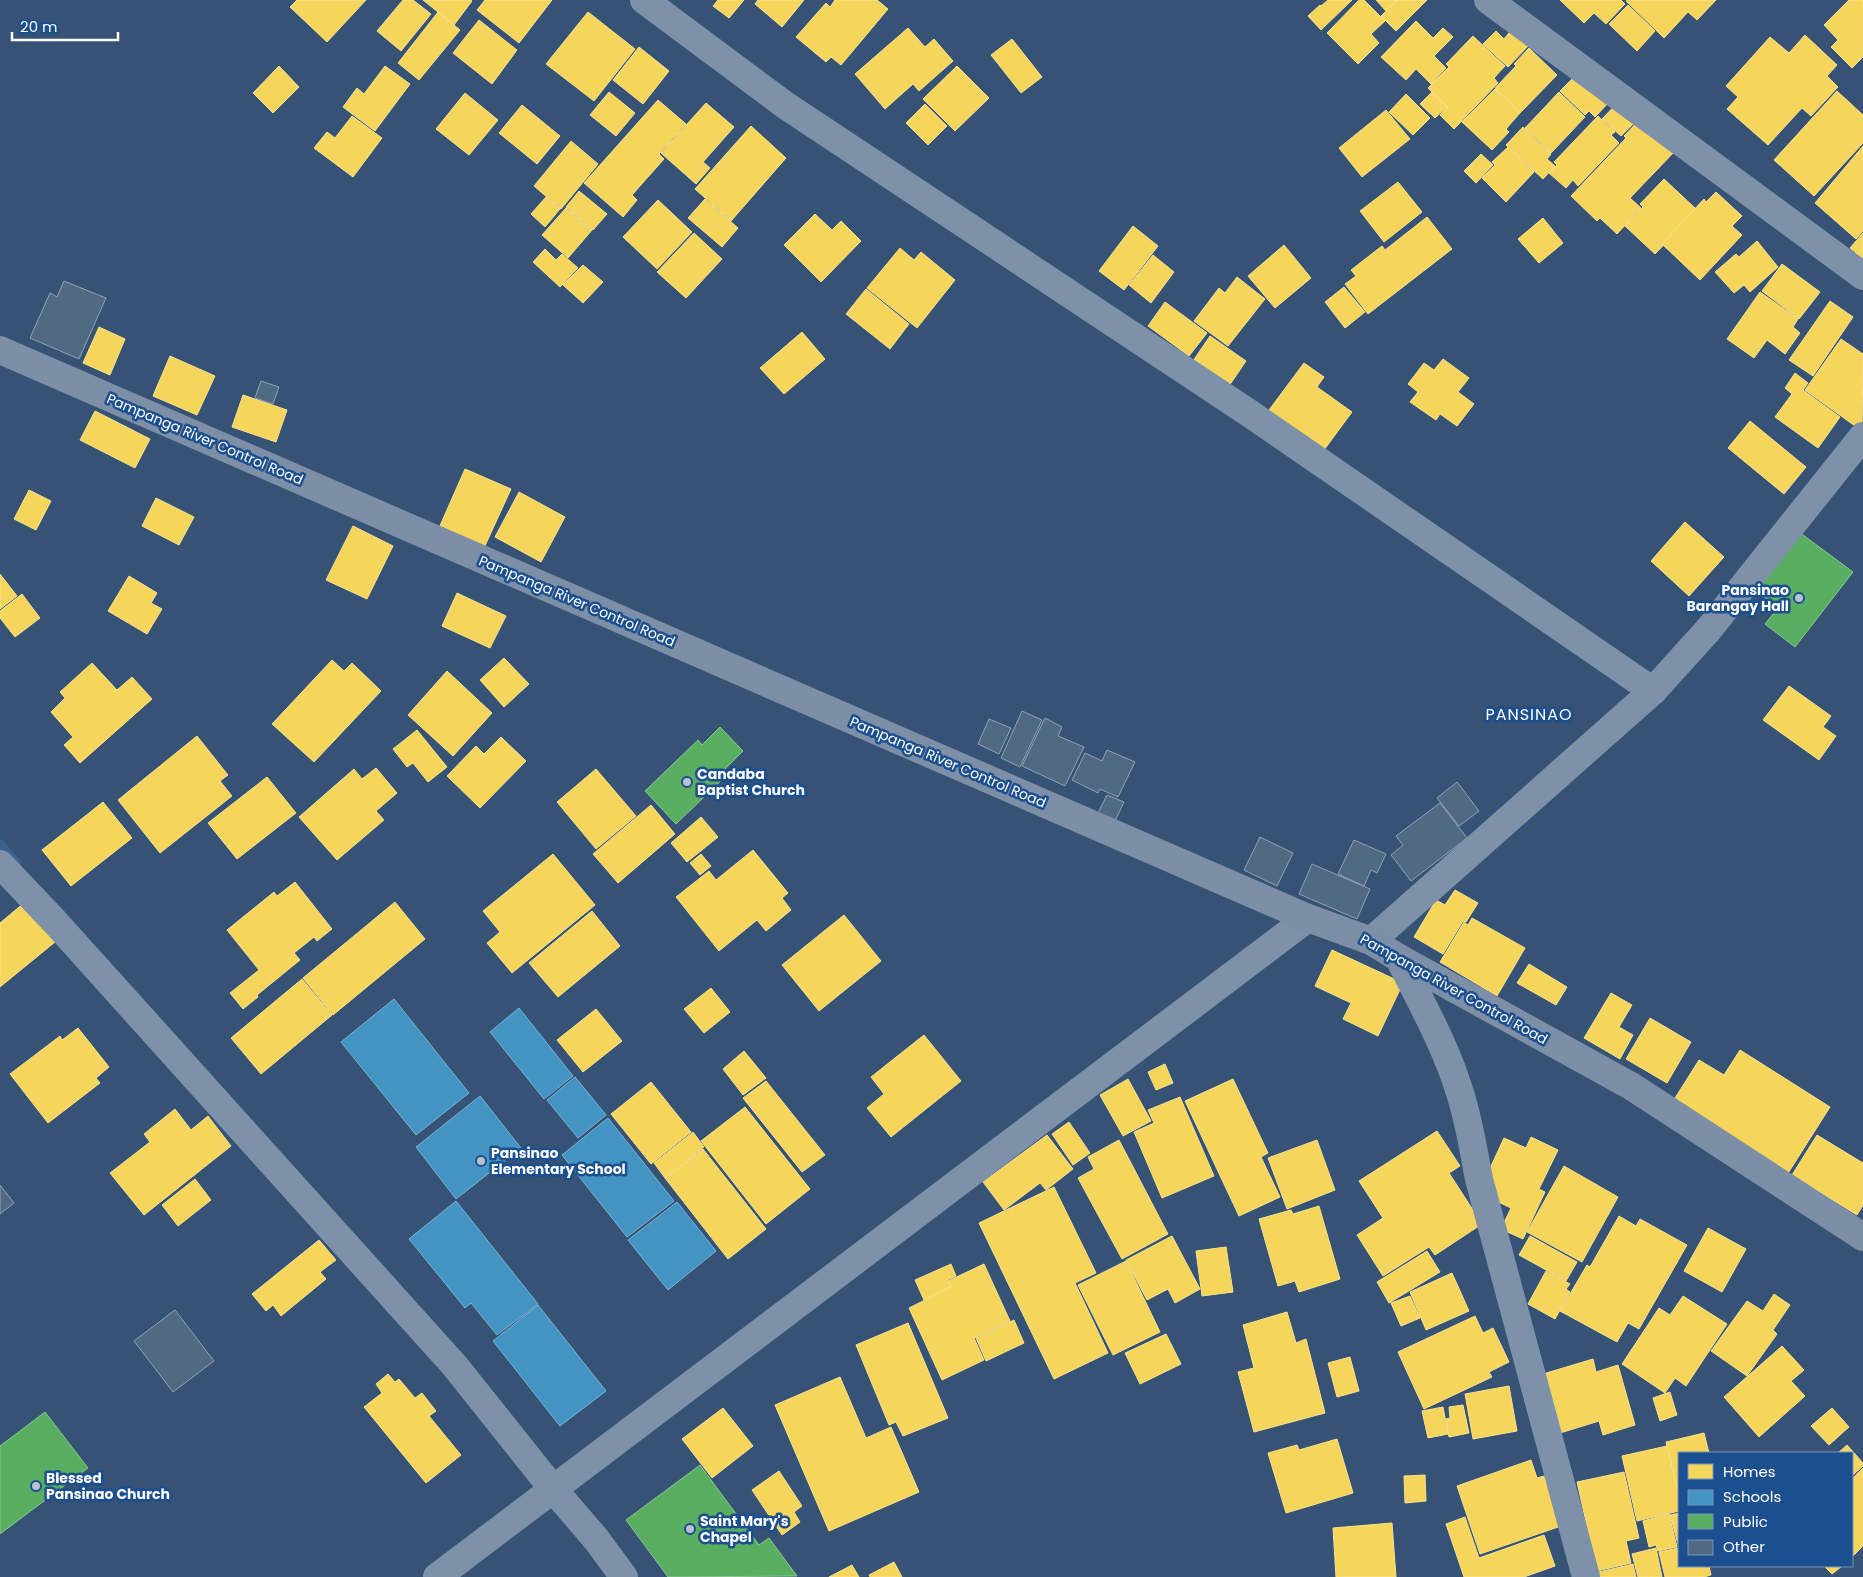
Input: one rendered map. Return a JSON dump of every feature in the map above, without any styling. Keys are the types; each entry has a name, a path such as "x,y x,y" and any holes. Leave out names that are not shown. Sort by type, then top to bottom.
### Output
{"main road":[{"name":"Pampanga River Control Road","path":"0,350 1308,918 1371,941 1631,1086 1863,1237"}],"street":[{"path":"644,0 785,104 1248,413 1653,691"},
{"path":"1488,0 1863,276"},
{"path":"1371,941 1653,691 1709,629 1863,436"},
{"path":"0,864 455,1366 553,1489 596,1539 624,1577"},
{"path":"437,1577 1308,918"},
{"path":"1399,958 1448,1059 1459,1089 1479,1180 1586,1577"}],"building: Homes":[{"path":"297,0 366,0 327,42 290,7"},
{"path":"403,0 413,0 431,14 401,51 377,31"},
{"path":"423,0 471,0 472,1 454,25"},
{"path":"485,0 552,0 519,43 477,10"},
{"path":"718,0 744,0 729,18 713,6"},
{"path":"758,0 804,0 782,27 755,4"},
{"path":"835,0 877,0 888,9 841,65 831,57 826,62 796,37 826,3 830,7"},
{"path":"1328,0 1352,0 1321,30 1308,16"},
{"path":"1359,0 1364,0 1385,21 1371,34 1379,43 1358,64 1327,33"},
{"path":"1376,0 1397,0 1386,11"},
{"path":"1398,0 1427,0 1396,31 1381,16"},
{"path":"1560,0 1621,0 1625,4 1606,24 1594,13 1584,23"},
{"path":"1716,0 1697,20 1688,12 1664,38 1626,1"},
{"path":"1849,0 1863,0 1863,57 1852,68 1831,47 1838,40 1824,25"},
{"path":"1628,5 1655,31 1637,51 1609,24"},
{"path":"438,12 460,30 419,80 398,63"},
{"path":"588,12 635,49 594,101 546,64"},
{"path":"479,20 517,50 492,84 453,53"},
{"path":"1416,21 1433,38 1443,28 1453,37 1434,56 1446,68 1431,84 1416,69 1406,80 1381,57"},
{"path":"908,28 925,47 934,39 953,61 919,91 913,84 885,109 855,74"},
{"path":"1513,28 1530,44 1508,67 1483,44 1496,31 1504,39"},
{"path":"1805,35 1837,65 1827,76 1838,87 1811,116 1802,108 1768,145 1727,109 1738,97 1726,86 1770,37 1789,53"},
{"path":"1473,36 1505,66 1494,78 1498,83 1454,129 1440,115 1448,107 1428,88 1449,67 1446,64"},
{"path":"1012,39 1042,77 1021,93 991,55"},
{"path":"639,47 669,71 643,104 613,80"},
{"path":"1529,48 1557,75 1520,113 1495,88 1516,66 1514,64"},
{"path":"279,66 299,87 273,113 253,93"},
{"path":"385,66 410,84 375,131 343,107 357,88 364,94"},
{"path":"957,66 989,98 955,131 923,99"},
{"path":"1578,73 1612,99 1595,117 1589,111 1585,115 1560,91"},
{"path":"1495,89 1520,113 1506,129 1509,132 1492,150 1462,122"},
{"path":"1837,91 1863,115 1863,143 1814,196 1774,160"},
{"path":"609,92 635,113 616,136 590,115"},
{"path":"1432,92 1447,107 1435,118 1420,104"},
{"path":"1559,92 1585,117 1551,153 1525,128"},
{"path":"465,93 498,120 469,155 436,129"},
{"path":"1406,94 1430,118 1413,135 1389,112"},
{"path":"1621,99 1640,117 1621,136 1602,119"},
{"path":"658,100 686,124 659,154 664,159 632,195 637,200 623,217 584,183"},
{"path":"706,103 734,127 703,162 710,168 696,184 661,153"},
{"path":"925,104 947,126 928,145 906,123"},
{"path":"522,105 560,136 537,164 499,133"},
{"path":"1386,110 1410,139 1362,177 1339,148"},
{"path":"352,116 382,138 353,177 314,148 327,132 335,138"},
{"path":"1598,116 1615,132 1611,135 1619,143 1578,186 1573,180 1566,188 1549,173 1557,165 1554,162"},
{"path":"1641,118 1675,151 1630,198 1641,208 1617,234 1600,218 1597,221 1571,196 1626,138 1624,136"},
{"path":"751,126 786,158 731,221 695,189"},
{"path":"1523,127 1551,154 1547,159 1555,166 1543,179 1506,145"},
{"path":"571,141 598,164 561,209 534,186"},
{"path":"1863,146 1863,231 1856,239 1815,203"},
{"path":"1508,147 1534,172 1506,202 1482,178 1495,165 1492,162"},
{"path":"1481,154 1493,165 1476,183 1464,171"},
{"path":"1664,179 1697,210 1655,254 1625,226 1643,207 1640,204"},
{"path":"1398,182 1422,212 1384,242 1360,211"},
{"path":"579,191 607,214 593,230 566,207"},
{"path":"1716,192 1742,216 1732,226 1742,235 1700,280 1662,244 1704,199 1706,202"},
{"path":"546,197 560,209 545,227 531,214"},
{"path":"705,199 738,228 722,247 688,218"},
{"path":"658,200 692,232 657,269 623,237"},
{"path":"566,208 592,230 568,258 542,235"},
{"path":"815,214 832,230 841,221 861,241 821,282 784,245"},
{"path":"1427,217 1452,249 1368,314 1345,284 1356,276 1351,270 1382,246 1385,250"},
{"path":"1543,218 1563,243 1539,263 1518,239"},
{"path":"1133,226 1158,246 1124,290 1099,271"},
{"path":"694,233 722,259 686,298 657,272"},
{"path":"1863,233 1863,259 1850,248"},
{"path":"1757,241 1778,267 1750,292 1744,285 1734,293 1715,272 1736,254 1739,257"},
{"path":"1284,245 1311,278 1275,308 1248,276"},
{"path":"900,248 914,260 921,252 955,280 917,328 867,288"},
{"path":"545,249 556,260 562,254 578,268 560,287 533,262"},
{"path":"1153,255 1174,272 1151,303 1129,285"},
{"path":"1782,264 1820,292 1799,319 1762,291"},
{"path":"583,265 603,282 583,303 563,285"},
{"path":"1237,277 1265,299 1228,346 1194,321 1219,288 1225,293"},
{"path":"1344,287 1365,312 1345,328 1325,302"},
{"path":"866,289 909,324 890,349 846,314"},
{"path":"1760,292 1798,319 1793,327 1800,333 1785,354 1767,340 1754,358 1727,339"},
{"path":"1830,301 1853,317 1813,376 1789,360"},
{"path":"1165,302 1207,333 1189,356 1148,326"},
{"path":"99,327 125,339 110,375 83,363"},
{"path":"802,332 825,359 784,394 760,368"},
{"path":"1210,336 1246,361 1229,386 1193,361"},
{"path":"1841,339 1863,354 1862,431 1805,390"},
{"path":"170,356 215,376 197,415 153,396"},
{"path":"1443,359 1469,378 1458,392 1474,404 1457,426 1440,414 1436,420 1410,402 1418,392 1408,384 1424,363 1434,370"},
{"path":"1304,363 1324,377 1317,387 1352,412 1324,450 1269,410"},
{"path":"1795,373 1808,383 1803,390 1840,417 1818,448 1775,417 1792,394 1785,388"},
{"path":"243,395 287,410 276,442 232,427"},
{"path":"95,411 150,439 135,468 80,440"},
{"path":"1750,421 1806,467 1784,494 1728,448"},
{"path":"465,469 511,489 484,548 439,528"},
{"path":"29,490 51,501 36,530 14,519"},
{"path":"519,492 565,517 541,562 495,537"},
{"path":"156,498 194,517 179,545 142,526"},
{"path":"1685,522 1724,557 1689,596 1651,561"},
{"path":"353,526 393,546 367,599 326,580"},
{"path":"0,574 17,596 0,609"},
{"path":"129,576 157,593 151,603 162,609 147,634 108,611"},
{"path":"457,593 506,616 490,648 442,626"},
{"path":"22,594 40,618 15,637 0,618 0,611"},
{"path":"504,658 529,684 504,707 480,680"},
{"path":"332,660 344,671 352,663 381,691 314,762 272,724"},
{"path":"92,663 117,690 132,677 152,699 80,763 64,745 73,737 51,712 65,698 60,692"},
{"path":"447,671 492,713 453,756 408,715"},
{"path":"1789,686 1831,716 1823,727 1836,736 1819,760 1763,720"},
{"path":"417,730 447,767 428,782 413,763 407,767 393,749"},
{"path":"197,736 228,775 220,781 232,796 160,853 118,800"},
{"path":"501,737 526,761 480,808 447,776 476,746 484,754"},
{"path":"376,768 397,793 376,811 384,820 337,860 299,817 354,769 362,779"},
{"path":"596,769 636,816 596,849 557,802"},
{"path":"267,777 296,813 237,859 208,823"},
{"path":"103,802 132,838 71,886 42,850"},
{"path":"651,805 675,834 618,883 593,854"},
{"path":"701,817 718,837 687,862 671,843"},
{"path":"753,850 788,893 782,898 791,910 766,931 757,920 719,951 676,897 709,871 716,880"},
{"path":"553,854 595,905 512,973 487,943 500,932 483,911"},
{"path":"701,854 711,866 700,875 690,863"},
{"path":"295,882 332,929 317,941 314,937 294,953 300,960 243,1009 230,993 259,970 227,930 274,892 277,896"},
{"path":"1455,890 1478,903 1466,922 1463,921 1443,954 1414,937 1436,900 1445,905"},
{"path":"395,902 425,939 333,1015 303,978"},
{"path":"24,903 55,942 0,987 0,923"},
{"path":"592,911 620,946 558,997 529,963"},
{"path":"844,915 881,961 819,1011 782,965"},
{"path":"1472,918 1525,948 1497,996 1440,962 1464,922 1468,925"},
{"path":"1332,950 1403,983 1378,1036 1343,1019 1351,1003 1315,986"},
{"path":"1529,964 1567,987 1556,1005 1517,983"},
{"path":"302,979 332,1015 261,1074 231,1038"},
{"path":"711,988 730,1012 704,1033 684,1009"},
{"path":"1611,993 1632,1005 1619,1027 1633,1035 1620,1059 1584,1038"},
{"path":"596,1009 622,1041 583,1072 557,1040"},
{"path":"1650,1018 1691,1042 1667,1083 1626,1059"},
{"path":"78,1028 109,1067 96,1078 100,1083 48,1123 10,1074 60,1036 62,1040"},
{"path":"924,1035 961,1081 891,1137 867,1108 884,1094 871,1077"},
{"path":"1740,1050 1830,1107 1785,1178 1670,1106 1699,1060 1724,1075"},
{"path":"744,1051 766,1078 743,1095 723,1069"},
{"path":"1165,1064 1173,1083 1156,1090 1148,1072"},
{"path":"1128,1079 1151,1121 1123,1136 1100,1095"},
{"path":"1233,1079 1268,1153 1261,1157 1280,1197 1239,1216 1185,1101"},
{"path":"766,1081 825,1155 802,1172 743,1098"},
{"path":"651,1082 691,1132 651,1164 611,1114"},
{"path":"1180,1097 1214,1176 1162,1198 1134,1132 1154,1123 1148,1110"},
{"path":"745,1107 810,1189 766,1224 701,1141"},
{"path":"175,1109 191,1130 208,1116 231,1146 144,1215 110,1173 150,1142 144,1134"},
{"path":"1069,1122 1090,1153 1073,1165 1052,1134"},
{"path":"1437,1131 1460,1166 1449,1173 1482,1224 1435,1255 1429,1247 1383,1276 1357,1235 1383,1218 1359,1181"},
{"path":"693,1132 704,1147 665,1178 654,1163"},
{"path":"1047,1135 1073,1169 1046,1190 1040,1183 1004,1210 983,1182"},
{"path":"1817,1135 1863,1163 1863,1205 1857,1215 1792,1175"},
{"path":"1531,1137 1558,1150 1539,1189 1545,1192 1523,1239 1501,1229 1511,1208 1490,1198 1496,1184 1485,1179 1504,1138 1526,1148"},
{"path":"1119,1140 1168,1234 1122,1259 1078,1178 1094,1169 1088,1157"},
{"path":"1317,1140 1335,1190 1287,1209 1268,1158"},
{"path":"703,1149 766,1229 728,1259 665,1178"},
{"path":"1564,1166 1618,1197 1582,1262 1527,1232"},
{"path":"195,1179 211,1200 178,1226 162,1205"},
{"path":"1054,1187 1096,1273 1075,1283 1108,1353 1054,1379 979,1223"},
{"path":"1319,1206 1340,1279 1299,1292 1295,1281 1278,1286 1259,1219 1291,1210 1293,1214"},
{"path":"1619,1216 1636,1226 1640,1219 1687,1245 1639,1329 1628,1323 1617,1342 1560,1311 1587,1265 1590,1267"},
{"path":"1708,1228 1746,1249 1722,1292 1684,1271"},
{"path":"1172,1236 1200,1289 1175,1303 1168,1289 1147,1300 1126,1260"},
{"path":"1530,1236 1577,1262 1566,1281 1519,1255"},
{"path":"319,1240 336,1260 320,1272 326,1279 281,1316 273,1305 266,1311 252,1294"},
{"path":"1226,1247 1233,1292 1202,1296 1196,1251"},
{"path":"1427,1251 1440,1272 1389,1303 1377,1282"},
{"path":"1126,1261 1160,1332 1113,1355 1078,1285"},
{"path":"951,1264 956,1276 947,1280 951,1287 924,1300 915,1280"},
{"path":"984,1264 1010,1321 974,1338 984,1360 942,1380 909,1308 951,1287 948,1281"},
{"path":"1546,1271 1570,1284 1566,1289 1570,1292 1555,1319 1528,1304"},
{"path":"1452,1273 1469,1311 1426,1330 1410,1292"},
{"path":"1774,1294 1790,1305 1773,1330 1777,1334 1747,1376 1711,1351 1747,1301 1763,1311"},
{"path":"1410,1296 1420,1318 1401,1326 1391,1303"},
{"path":"1683,1296 1727,1324 1686,1386 1675,1378 1665,1393 1622,1364 1659,1308 1670,1315"},
{"path":"1287,1312 1296,1343 1306,1339 1325,1413 1254,1432 1238,1372 1254,1368 1243,1325"},
{"path":"1475,1316 1483,1333 1493,1328 1509,1362 1489,1372 1492,1377 1424,1409 1398,1352"},
{"path":"1014,1320 1024,1343 986,1361 976,1338"},
{"path":"908,1323 948,1418 903,1436 896,1422 889,1425 856,1345"},
{"path":"1166,1334 1181,1364 1140,1384 1125,1353"},
{"path":"1782,1346 1804,1370 1791,1381 1805,1396 1759,1437 1724,1397"},
{"path":"1350,1357 1359,1391 1337,1397 1328,1363"},
{"path":"1593,1359 1596,1372 1618,1365 1635,1425 1603,1435 1599,1421 1560,1433 1543,1374"},
{"path":"388,1374 395,1382 399,1379 415,1398 422,1393 436,1411 429,1416 461,1455 426,1483 364,1407 382,1393 376,1384"},
{"path":"840,1377 866,1438 891,1427 919,1492 829,1531 775,1405"},
{"path":"1509,1386 1517,1431 1473,1439 1465,1394"},
{"path":"1670,1392 1677,1415 1660,1421 1653,1398"},
{"path":"1463,1405 1469,1433 1449,1437 1446,1419 1450,1418 1449,1407"},
{"path":"1443,1407 1448,1434 1428,1438 1422,1411"},
{"path":"723,1408 753,1446 712,1478 682,1439"},
{"path":"1832,1408 1849,1427 1829,1445 1811,1426"},
{"path":"1704,1433 1709,1452 1678,1452 1677,1488 1666,1442"},
{"path":"1337,1439 1353,1493 1286,1513 1268,1453 1297,1445 1299,1450"},
{"path":"1847,1445 1863,1463 1863,1466 1853,1475 1853,1452 1839,1452"},
{"path":"1667,1446 1678,1488 1678,1511 1637,1521 1622,1456"},
{"path":"1531,1460 1537,1478 1544,1476 1561,1526 1480,1554 1457,1486"},
{"path":"1863,1468 1863,1546 1853,1556 1853,1478"},
{"path":"779,1471 802,1506 794,1512 800,1522 782,1535 752,1490"},
{"path":"1624,1472 1639,1538 1626,1541 1631,1563 1597,1571 1577,1482"},
{"path":"1425,1475 1426,1501 1405,1503 1404,1476"},
{"path":"1678,1513 1678,1544 1670,1515"},
{"path":"1669,1514 1677,1547 1658,1551 1656,1545 1649,1547 1643,1521"},
{"path":"1465,1517 1479,1558 1544,1535 1555,1566 1524,1577 1464,1577 1446,1524"},
{"path":"1392,1523 1396,1577 1336,1577 1333,1528"},
{"path":"1656,1548 1662,1577 1638,1577 1632,1554"},
{"path":"1678,1548 1678,1567 1709,1567 1711,1575 1704,1577 1665,1577 1659,1552"},
{"path":"894,1562 902,1577 870,1577 869,1575"},
{"path":"1633,1564 1636,1577 1595,1577 1595,1573"},
{"path":"852,1565 859,1577 829,1577"},
{"path":"1825,1567 1841,1567 1832,1574"}],"building: Schools":[{"path":"394,999 469,1093 416,1135 341,1042"},
{"path":"519,1008 573,1076 544,1099 490,1032"},
{"path":"575,1077 606,1115 578,1138 547,1100"},
{"path":"480,1096 521,1148 456,1199 416,1147"},
{"path":"608,1118 674,1201 627,1237 562,1155"},
{"path":"456,1201 538,1304 497,1335 471,1303 465,1308 409,1239"},
{"path":"677,1202 716,1251 668,1290 628,1240"},
{"path":"538,1305 606,1391 560,1426 493,1341"}],"building: Public":[{"name":"Pansinao Barangay Hall","path":"1795,529 1853,572 1795,647 1765,624 1778,608 1751,587"},
{"name":"Candaba Baptist Church","path":"720,727 743,751 725,769 729,773 676,824 645,791 698,740 702,745"},
{"path":"45,1412 88,1468 0,1534 0,1446"},
{"name":"Saint Mary's Chapel","path":"700,1465 759,1545 769,1538 797,1576 668,1577 626,1520"}],"building: Other":[{"path":"64,281 106,298 79,359 30,338 50,293 57,297"},
{"path":"261,381 279,387 273,404 255,398"},
{"path":"1022,711 1042,720 1020,767 1001,758"},
{"path":"1045,718 1062,727 1058,736 1084,747 1065,786 1022,766"},
{"path":"989,719 1011,728 999,754 978,744"},
{"path":"1107,750 1135,762 1118,797 1100,789 1098,793 1072,780 1085,753 1102,761"},
{"path":"1457,782 1479,811 1459,826 1437,798"},
{"path":"1107,795 1124,802 1115,821 1098,813"},
{"path":"1440,803 1467,838 1411,881 1391,855 1403,845 1396,836"},
{"path":"1260,837 1293,853 1277,886 1244,870"},
{"path":"1354,840 1386,854 1377,873 1371,870 1364,886 1338,874"},
{"path":"1312,864 1370,889 1357,919 1299,894"},
{"path":"0,1185 14,1203 0,1214"},
{"path":"175,1310 214,1361 173,1392 134,1341"}],"waterway":[{"path":"0,845 16,864"}],"place":[{"name":"Pansinao Barangay Hall","path":"1799,598"},
{"name":"Candaba Baptist Church","path":"687,782"},
{"name":"Pansinao Elementary School","path":"481,1161"},
{"name":"Blessed Pansinao Church","path":"36,1486"},
{"name":"Saint Mary's Chapel","path":"690,1529"}],"district":[{"name":"PANSINAO","path":"1529,714"}]}
